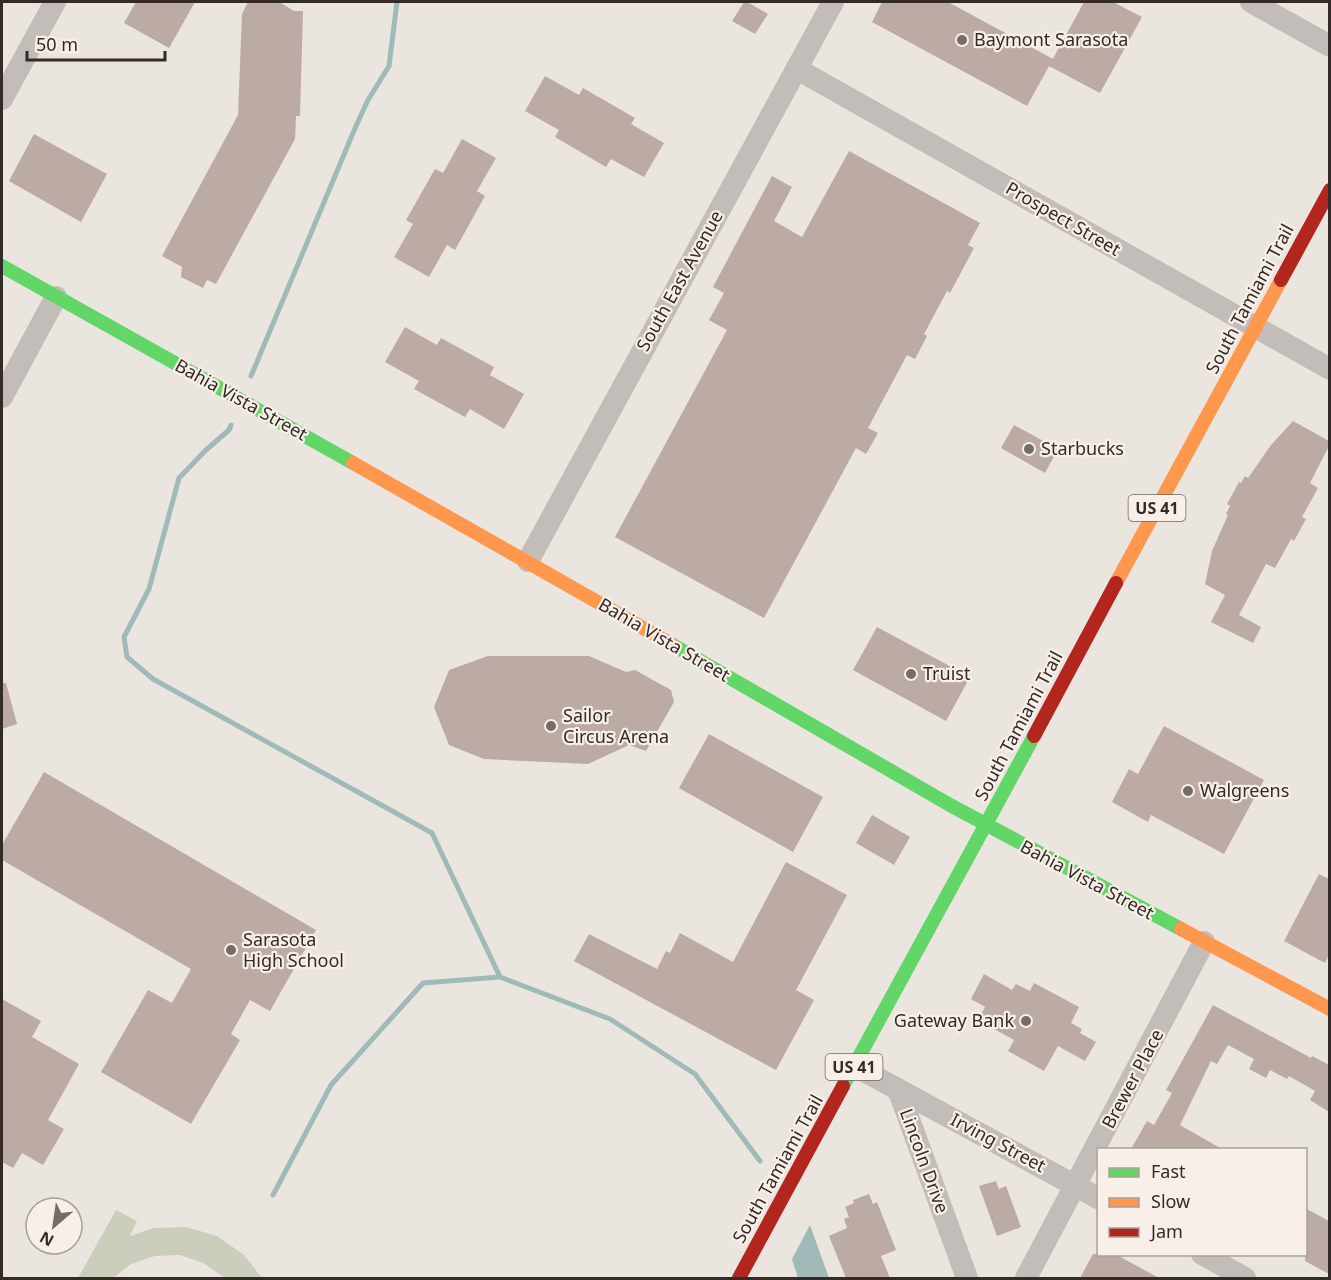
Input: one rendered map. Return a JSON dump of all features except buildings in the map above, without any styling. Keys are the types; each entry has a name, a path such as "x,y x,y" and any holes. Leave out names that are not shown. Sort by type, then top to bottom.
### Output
{"street":[{"path":"2,99 55,2"},
{"name":"South East Avenue","path":"528,561 833,2"},
{"path":"1251,2 1329,46"},
{"name":"Prospect Street","path":"797,69 1329,369"},
{"name":"South Tamiami Trail","path":"739,1278 1329,190"},
{"name":"Bahia Vista Street","path":"2,266 528,561 985,825 1329,1009"},
{"path":"2,397 56,297"},
{"name":"Brewer Place","path":"1026,1278 1077,1186 1204,942"},
{"name":"Lincoln Drive","path":"855,1066 898,1089 967,1278"},
{"name":"Irving Street","path":"898,1089 1097,1197"},
{"path":"1206,1256 1245,1278"}],"green space":[{"path":"116,1210 137,1221 130,1236 154,1228 186,1227 217,1236 244,1255 262,1278 225,1278 203,1263 180,1255 155,1256 131,1264 113,1278 78,1278"}],"water":[{"path":"810,1225 829,1278 798,1278 792,1259"}],"waterway":[{"path":"251,376 356,126 368,100 389,66 397,2"},
{"path":"231,425 229,430 179,478 149,589 124,637 127,657 153,679 432,833 500,977"},
{"path":"273,1195 331,1085 423,983 500,977 610,1019 695,1074 760,1161"}],"traffic: fast":[{"path":"2,266 353,463"},
{"path":"673,645 950,805 1181,929"},
{"path":"843,1086 1034,736"}],"traffic: slow":[{"path":"1116,583 1281,280"},
{"path":"353,463 673,645"},
{"path":"1181,929 1330,1009"}],"traffic: jam":[{"path":"1281,280 1330,190"},
{"path":"1034,736 1116,583"},
{"path":"739,1278 843,1086"}],"place":[{"name":"Baymont Sarasota","path":"962,40"},
{"name":"Starbucks","path":"1029,449"},
{"name":"Truist","path":"911,674"},
{"name":"Sailor Circus Arena","path":"551,726"},
{"name":"Walgreens","path":"1188,791"},
{"name":"Sarasota High School","path":"231,950"},
{"name":"Gateway Bank","path":"1026,1021"}]}
